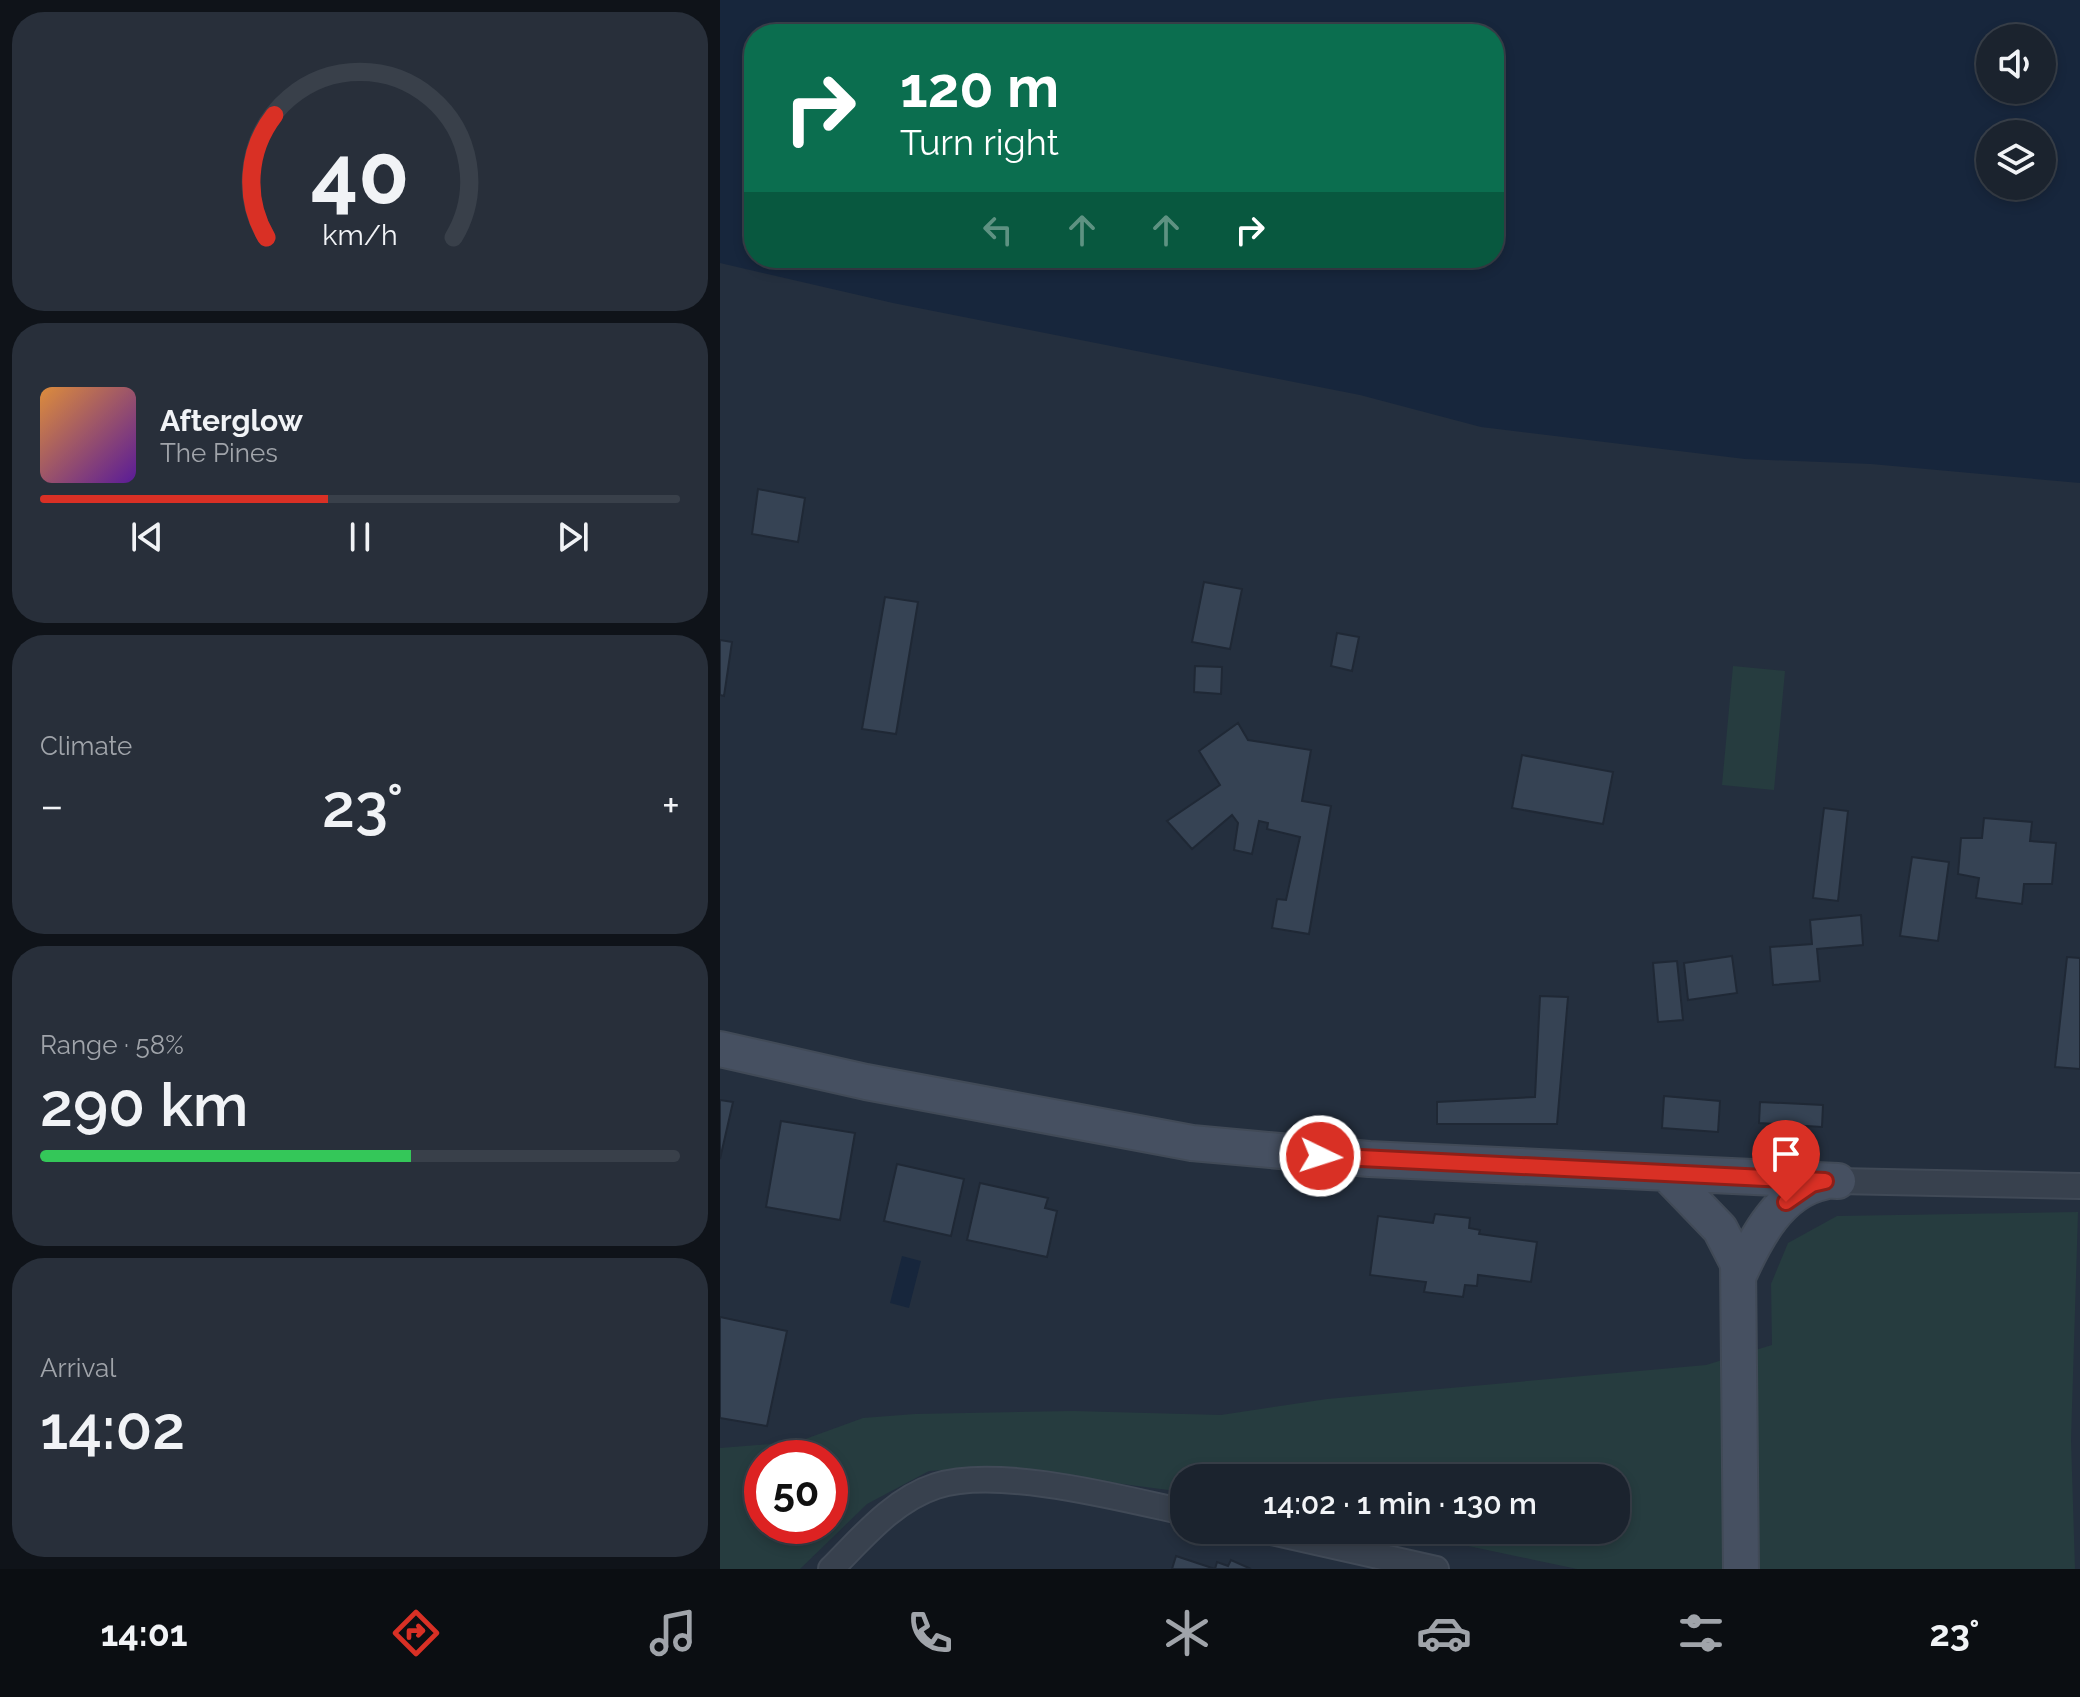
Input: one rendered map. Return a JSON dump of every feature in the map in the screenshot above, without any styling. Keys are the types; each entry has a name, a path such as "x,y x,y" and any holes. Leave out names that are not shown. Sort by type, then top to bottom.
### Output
{"main road":[{"path":"720,1049 866,1082 1192,1143 1369,1159 1669,1176 1832,1181"},
{"path":"1669,1176 1720,1229 1734,1253 1739,1275 1741,1569"},
{"path":"1739,1275 1772,1217 1798,1192 1832,1181"}],"street":[{"path":"1832,1181 2080,1186"},
{"path":"831,1569 890,1510 936,1486 1000,1481 1170,1510"},
{"path":"1325,1544 1436,1569"}],"green space":[{"path":"1733,666 1785,671 1774,790 1722,785"},
{"path":"2078,1212 2071,1440 2075,1569 1577,1569 1459,1544 1630,1544 1630,1464 1170,1464 1170,1490 992,1467 929,1471 867,1504 848,1522 848,1440 802,1440 863,1418 1073,1411 1221,1415 1327,1399 1706,1365 1772,1345 1771,1284 1788,1243 1837,1216"},
{"path":"744,1446 744,1544 826,1544 800,1569 720,1569 720,1448"}],"water":[{"path":"720,0 2080,0 2080,483 1871,464 1745,459 1481,427 1360,395 893,303 720,263"},
{"path":"902,1256 921,1261 909,1308 890,1303"}],"building":[{"path":"758,489 805,498 798,542 752,534"},
{"path":"1204,582 1242,589 1230,649 1192,642"},
{"path":"885,597 918,602 896,734 862,729"},
{"path":"1337,633 1359,637 1352,671 1331,666"},
{"path":"720,640 732,642 724,696 720,695"},
{"path":"1195,666 1222,667 1221,694 1194,692"},
{"path":"1238,723 1248,740 1311,750 1302,801 1331,806 1309,934 1272,928 1277,899 1286,900 1300,837 1267,829 1268,823 1259,821 1252,854 1234,850 1238,823 1232,815 1192,849 1167,821 1220,785 1199,751"},
{"path":"1522,755 1613,772 1603,824 1512,808"},
{"path":"1824,808 1848,811 1838,901 1813,898"},
{"path":"1984,818 2032,822 2030,841 2056,843 2052,884 2024,884 2022,904 1976,898 1979,878 1958,874 1961,838 1982,838"},
{"path":"1912,857 1949,862 1938,941 1900,936"},
{"path":"1861,915 1863,945 1817,949 1820,981 1773,985 1770,947 1812,944 1810,920"},
{"path":"1732,956 1737,993 1688,1000 1684,963"},
{"path":"2067,957 2080,958 2080,1069 2055,1067"},
{"path":"1677,961 1683,1020 1658,1022 1653,963"},
{"path":"1540,996 1568,997 1557,1124 1437,1124 1437,1102 1535,1097"},
{"path":"1664,1096 1720,1101 1718,1132 1662,1128"},
{"path":"720,1100 733,1102 720,1159"},
{"path":"1760,1102 1823,1105 1822,1127 1759,1123"},
{"path":"781,1121 855,1133 840,1220 766,1207"},
{"path":"897,1164 964,1179 951,1236 884,1221"},
{"path":"980,1183 1048,1198 1045,1208 1057,1211 1047,1257 967,1240"},
{"path":"1435,1214 1470,1218 1469,1228 1480,1230 1479,1234 1537,1242 1531,1282 1478,1275 1477,1286 1465,1285 1463,1297 1424,1292 1426,1282 1370,1275 1378,1216 1433,1223"},
{"path":"720,1317 787,1331 767,1426 720,1418"},
{"path":"1176,1556 1215,1569 1172,1569"},
{"path":"1231,1560 1251,1569 1215,1569 1217,1562 1228,1566"}],"route":[{"path":"1320,1156 1669,1176 1825,1181 1812,1184 1786,1202"}]}
